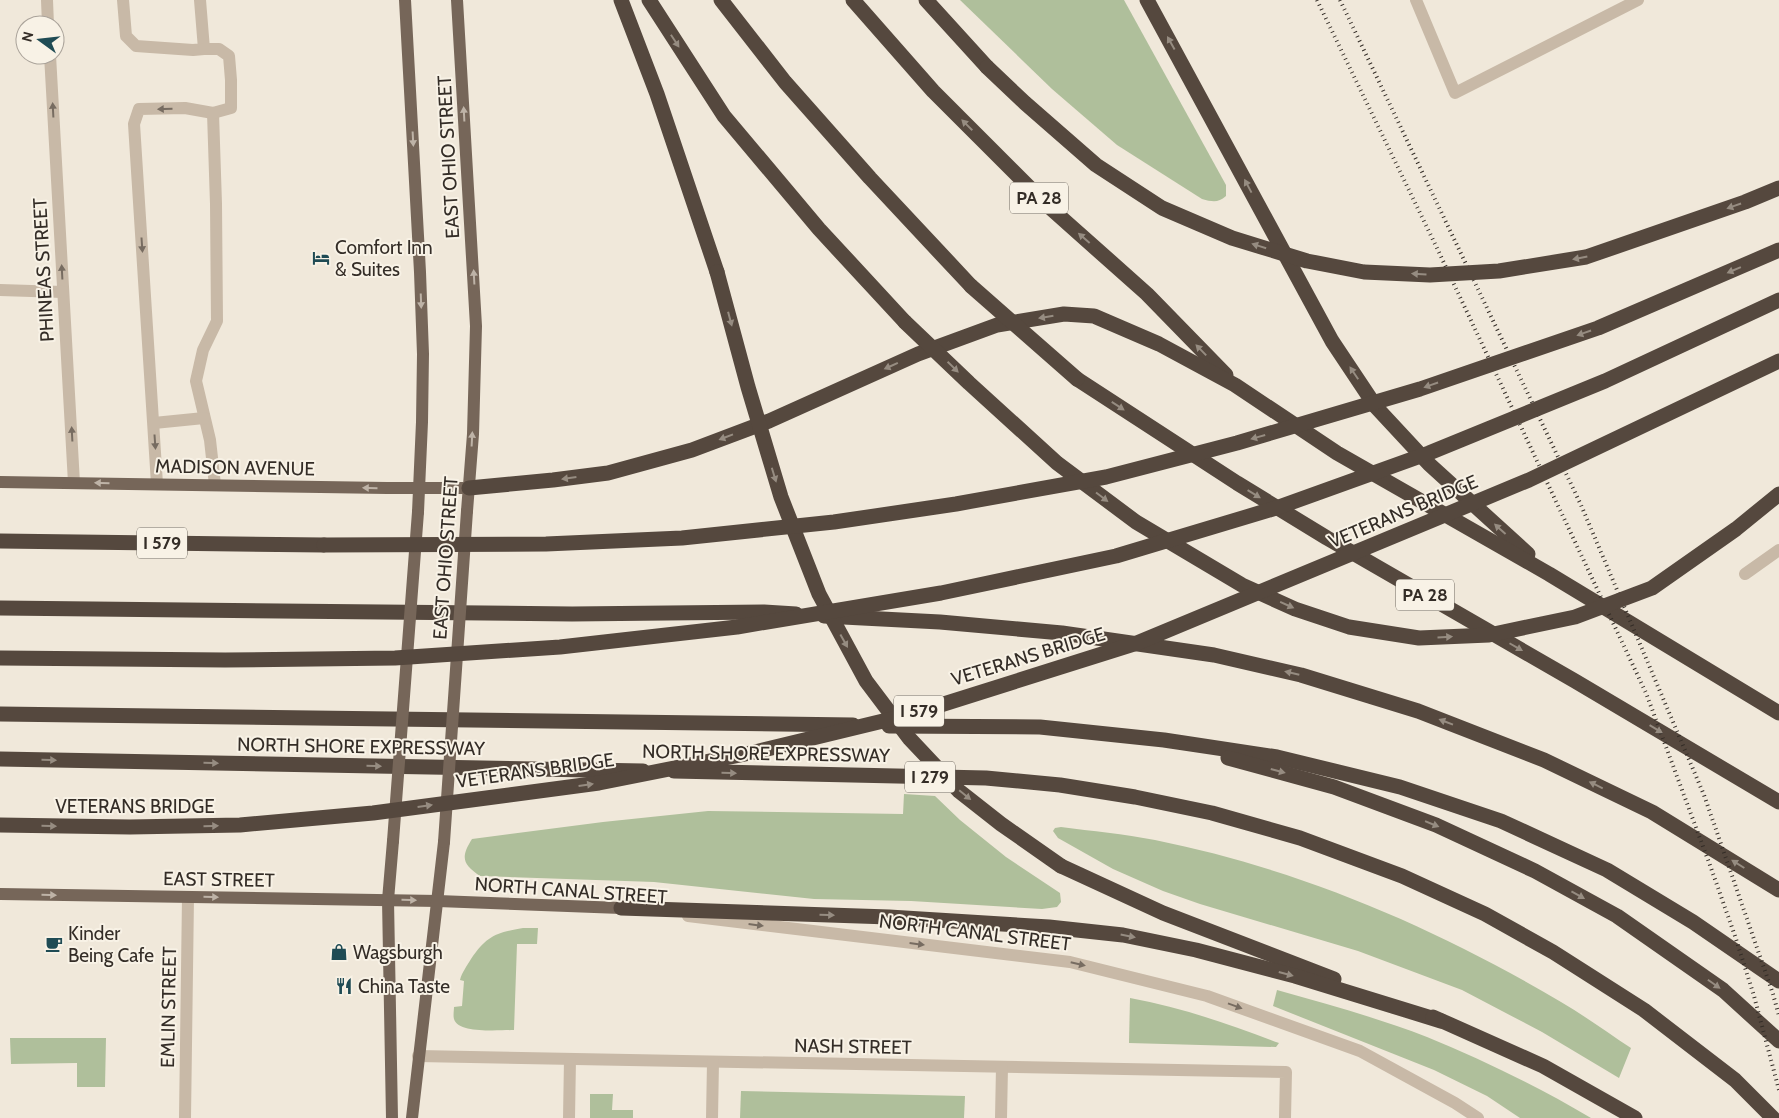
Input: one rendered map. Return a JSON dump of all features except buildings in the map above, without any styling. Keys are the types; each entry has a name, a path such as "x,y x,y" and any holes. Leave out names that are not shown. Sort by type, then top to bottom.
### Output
{"highway":[{"path":"621,0 658,94 717,272 748,387 781,497 818,594 866,681 909,738 959,791 1001,824 1061,866 1163,913 1441,1020 1543,1066 1635,1118"},
{"path":"649,0 724,116 819,229 905,322 969,383 1057,463 1136,522 1242,585 1295,609 1349,627 1419,638 1489,635 1575,617 1652,588 1736,529 1779,494"},
{"name":"PA 28","path":"721,0 785,82 870,178 971,286 1077,379 1310,528 1575,681 1779,802"},
{"name":"PA 28","path":"853,0 933,91 1047,206 1147,294 1236,385 1337,453 1549,574 1779,713"},
{"path":"926,0 987,67 1025,103 1096,164 1162,208 1232,238 1307,261 1364,272 1430,275 1499,271 1586,257 1745,202 1779,188"},
{"path":"1147,0 1332,341 1376,407 1429,464 1549,574"},
{"name":"I 579","path":"0,542 377,545 555,544 682,538 834,522 956,504 1106,477 1237,443 1420,389 1598,328 1779,250"},
{"path":"0,658 224,660 396,658 531,649 737,627 941,593 1116,556 1276,508 1429,453 1605,381 1779,300"},
{"path":"469,488 553,480 608,472 692,450 768,421 918,354 997,325 1064,314 1094,316 1159,344 1236,385"},
{"name":"VETERANS BRIDGE","path":"0,826 130,828 240,825 373,813 599,783 754,752 912,714 1137,643 1529,480 1779,361"},
{"path":"0,608 562,614 764,612 940,622 1062,633 1214,655 1301,675 1418,711 1544,760 1652,812 1779,890"},
{"path":"0,714 1040,727 1164,740 1277,757 1400,787 1501,821 1607,870 1693,922 1779,981"},
{"path":"1164,740 1334,787 1436,825 1535,871 1625,922 1723,990 1779,1041"},
{"name":"NORTH SHORE EXPRESSWAY","path":"0,759 986,778 1060,785 1135,797 1212,813 1300,838 1402,876 1485,914 1553,952 1644,1010 1735,1080 1773,1118"},
{"path":"621,908 889,917 1049,926 1123,935 1196,950 1295,976 1441,1020"}],"main road":[{"name":"EAST OHIO STREET","path":"392,1118 388,900 418,512 423,354 405,0"},
{"name":"EAST OHIO STREET","path":"412,1118 444,842 473,434 476,326 457,0"},
{"name":"MADISON AVENUE","path":"0,482 469,488"},
{"name":"EAST STREET","path":"0,894 438,901"},
{"name":"NORTH CANAL STREET","path":"438,901 621,908"}],"street":[{"path":"47,0 48,15"},
{"path":"123,0 126,36 136,46 193,50 219,48 228,56 231,80 231,108 213,113 185,108 139,109 134,124 158,484"},
{"path":"200,0 204,49"},
{"path":"1416,0 1455,92 1638,0"},
{"name":"PHINEAS STREET","path":"51,65 74,483"},
{"path":"213,113 217,321 203,350 196,381 210,440 215,485"},
{"path":"0,290 63,292"},
{"path":"154,423 204,418"},
{"path":"1745,574 1779,550"},
{"name":"EMLIN STREET","path":"185,1118 188,897"},
{"name":"NORTH CANAL STREET","path":"621,908 1070,962 1207,996 1360,1051 1455,1103 1478,1118"},
{"name":"NASH STREET","path":"418,1056 1286,1072 1285,1118"},
{"path":"568,1118 570,1059"},
{"path":"712,1118 714,1062"},
{"path":"1001,1118 1002,1067"}],"green space":[{"path":"960,0 1124,0 1226,185 1226,196 1215,201 1202,199 1117,145 1052,89"},
{"path":"904,794 935,796 960,820 1006,857 1060,893 1061,902 1057,907 1042,909 911,901 814,899 654,882 480,876 470,868 465,860 466,851 472,839 708,811 903,814"},
{"path":"1061,827 1120,834 1209,852 1314,884 1415,925 1465,949 1570,1007 1631,1048 1619,1078 1542,1032 1462,990 1358,951 1200,904 1163,891 1113,869 1058,838 1053,831 1055,828"},
{"path":"523,928 538,928 537,944 517,944 514,1030 480,1030 457,1024 454,1018 454,1007 462,1006 464,981 460,980 471,959 487,940 498,934"},
{"path":"1277,990 1371,1017 1427,1037 1510,1074 1591,1118 1520,1118 1487,1096 1434,1070 1273,1006"},
{"path":"1130,998 1187,1011 1279,1043 1276,1047 1129,1043"},
{"path":"10,1038 106,1038 105,1087 77,1087 77,1063 11,1064"},
{"path":"741,1091 965,1096 964,1118 740,1118"},
{"path":"590,1094 613,1094 612,1110 633,1110 633,1118 590,1118"}],"railway":[{"path":"1317,0 1436,246 1646,693 1735,936 1754,996 1779,1090"},
{"path":"1340,0 1581,505 1704,795 1779,1016"}],"place":[{"name":"Comfort Inn & Suites","path":"321,258"},
{"name":"Kinder Being Cafe","path":"54,944"},
{"name":"Wagsburgh","path":"339,952"},
{"name":"China Taste","path":"344,986"}]}
